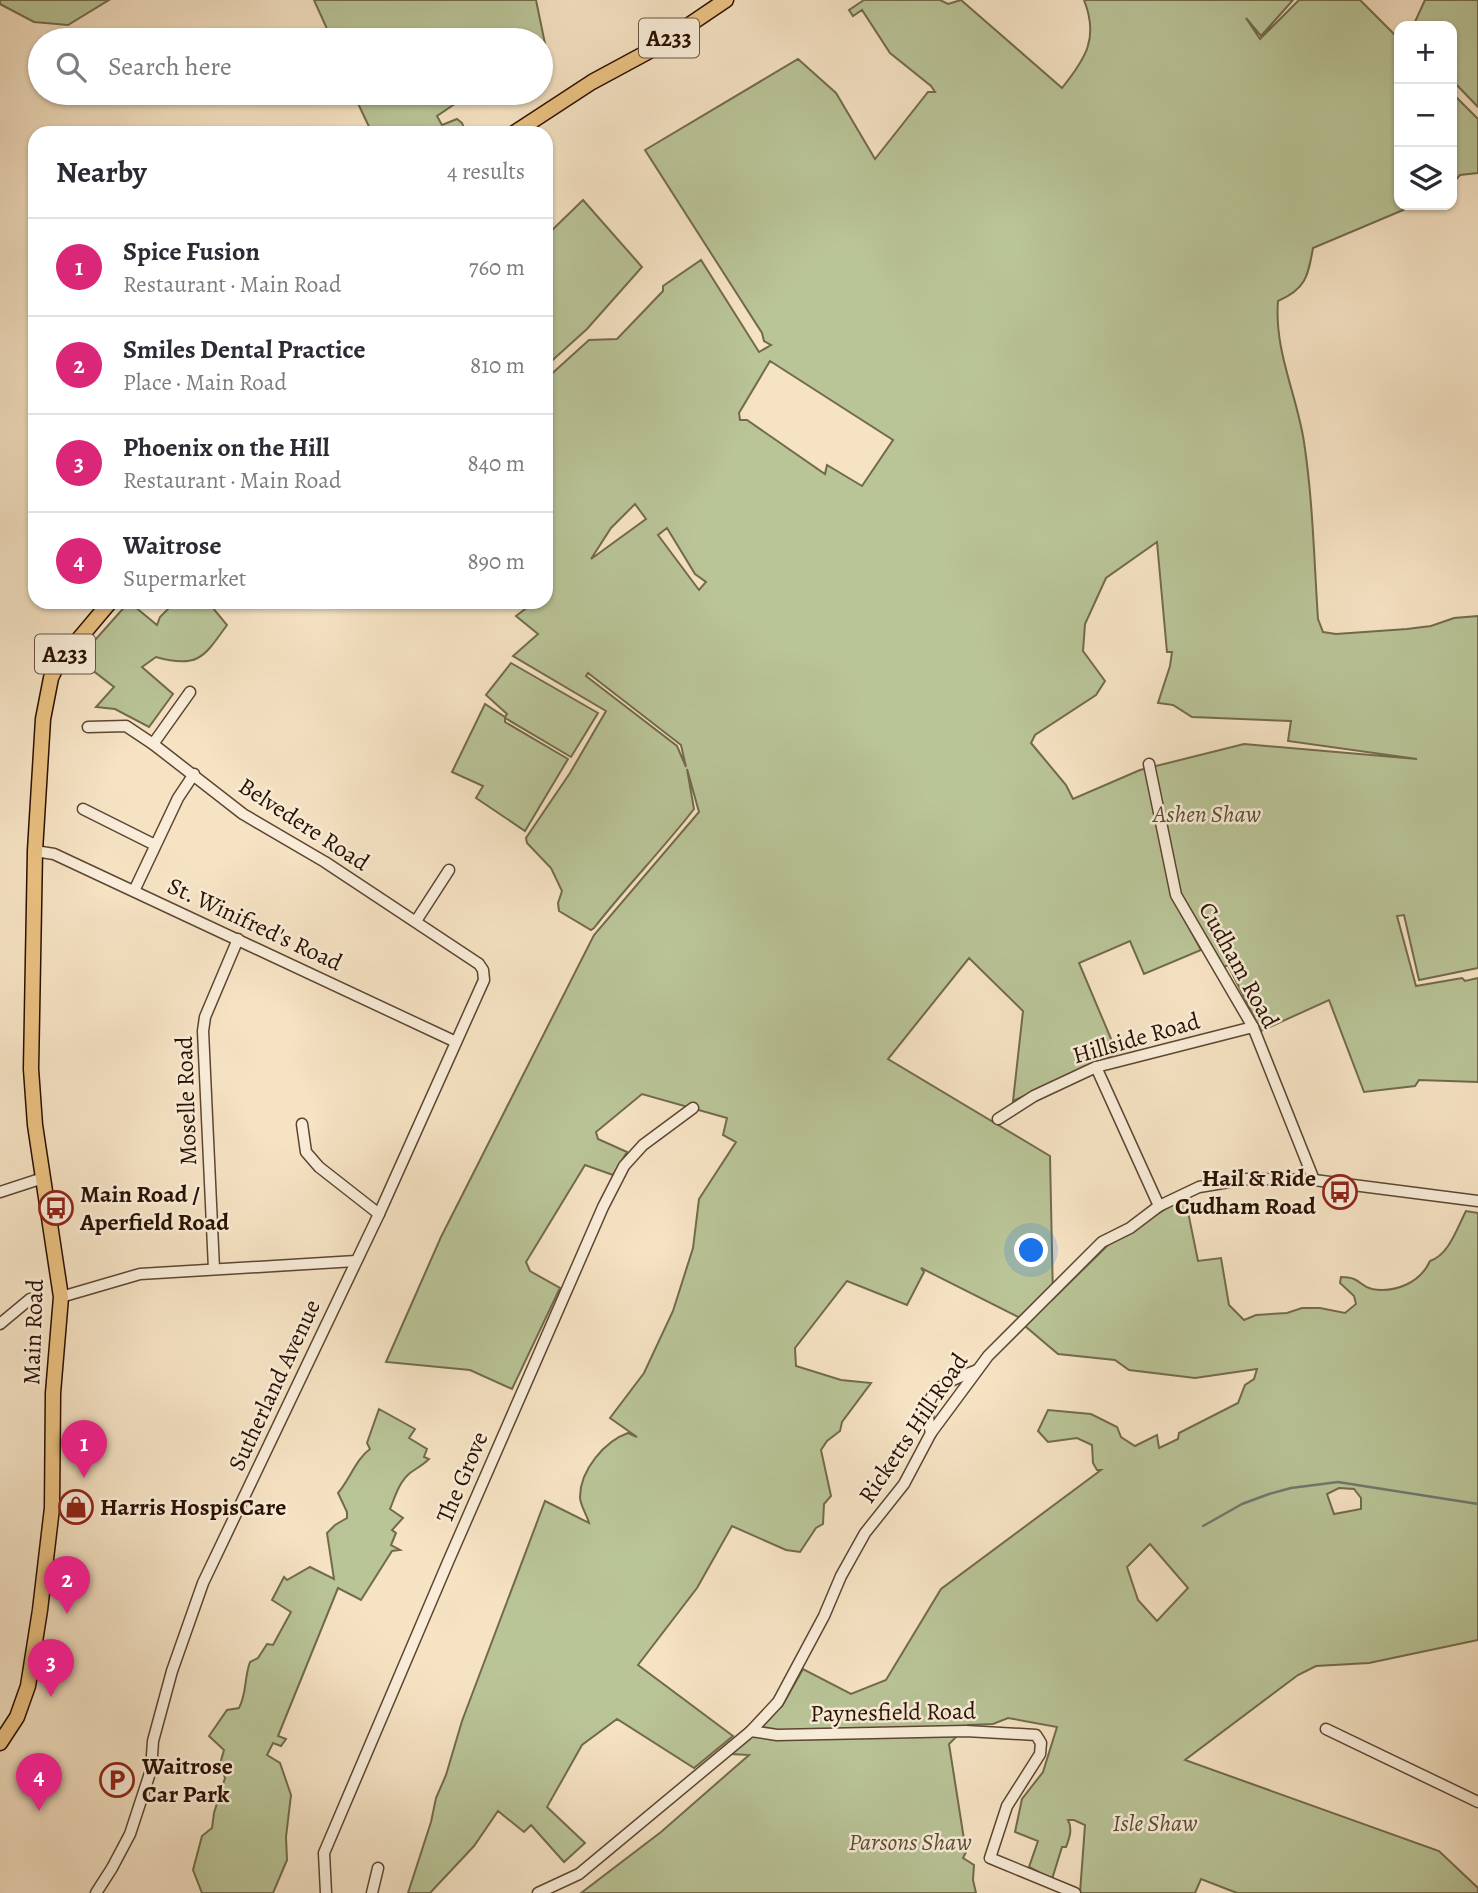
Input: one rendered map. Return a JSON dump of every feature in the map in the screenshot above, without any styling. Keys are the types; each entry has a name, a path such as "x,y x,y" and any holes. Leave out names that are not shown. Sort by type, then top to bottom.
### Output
{"main road":[{"name":"A233","path":"525,126 592,82 655,48 726,0"},
{"name":"Main Road","path":"0,1743 17,1717 28,1686 40,1610 52,1508 53,1393 61,1297 35,1125 32,1069 35,851 43,719 51,678 63,656 104,609"}],"street":[{"path":"153,744 190,692"},
{"name":"Belvedere Road","path":"88,727 126,726 194,774 243,814 325,862 479,964 484,980"},
{"name":"Cudham Road","path":"1149,764 1176,895 1253,1027 1314,1180"},
{"path":"134,891 178,798 194,774"},
{"path":"83,809 155,845"},
{"name":"St. Winifred's Road","path":"35,851 54,854 456,1042"},
{"path":"416,922 449,870"},
{"name":"Moselle Road","path":"214,1269 203,1031 205,1017 238,939"},
{"name":"Sutherland Avenue","path":"96,1893 130,1835 151,1770 153,1741 172,1671 203,1583 379,1214 484,980"},
{"name":"Hillside Road","path":"998,1119 1034,1096 1096,1067 1253,1027"},
{"path":"1096,1067 1159,1206"},
{"name":"The Grove","path":"326,1893 324,1853 435,1590 603,1207 624,1166 643,1145 693,1108"},
{"path":"302,1124 306,1152 319,1167 379,1214"},
{"path":"0,1192 43,1178"},
{"name":"Ricketts Hill Road","path":"538,1893 579,1874 751,1731 778,1702 824,1616 841,1576 865,1534 904,1484 931,1433 988,1356 1102,1242 1130,1228 1159,1206 1199,1187 1247,1180 1314,1180 1478,1201"},
{"path":"61,1297 140,1275 356,1261"},
{"path":"0,1324 30,1299"},
{"path":"931,1433 926,1415 930,1399 943,1384 979,1369"},
{"path":"1326,1729 1478,1802"},
{"name":"Paynesfield Road","path":"751,1731 777,1735 966,1731 1036,1735 1041,1743 1040,1754 1007,1806 990,1858 1075,1893"},
{"path":"372,1893 378,1868"}],"green space":[{"path":"0,0 109,0 68,25 34,22 0,4"},
{"path":"314,0 536,0 542,28 327,28"},
{"path":"864,0 940,0 948,4 961,0 1062,88 1078,67 1088,47 1090,26 1084,0 1293,0 1261,36 1246,18 1260,39 1299,0 1360,0 1394,34 1394,210 1403,210 1313,248 1304,280 1295,292 1278,301 1279,338 1304,442 1318,619 1323,632 1336,634 1407,629 1431,626 1454,618 1478,616 1478,968 1419,980 1404,915 1397,916 1416,986 1478,978 1478,1082 1419,1080 1415,1086 1364,1092 1329,1000 1261,1031 1228,965 1224,967 1179,887 1180,911 1201,950 1144,974 1130,941 1079,963 1117,1053 1013,1101 1023,1011 969,958 888,1059 1050,1156 1053,1299 1109,1244 1185,1197 1198,1261 1221,1258 1229,1305 1244,1320 1256,1315 1287,1313 1302,1308 1345,1313 1356,1304 1354,1296 1340,1283 1341,1277 1352,1278 1372,1289 1406,1285 1420,1275 1430,1261 1437,1258 1447,1247 1466,1211 1478,1213 1478,1640 1369,1663 1316,1666 1298,1675 1185,1760 1439,1851 1478,1888 1478,1893 1237,1893 1201,1879 1195,1893 1080,1893 1085,1825 1068,1820 1069,1837 1066,1847 1062,1847 1052,1879 1029,1867 1038,1841 1015,1832 1022,1799 1043,1772 1057,1727 1008,1718 993,1724 968,1725 949,1744 966,1852 963,1858 974,1865 976,1893 581,1893 661,1832 749,1755 732,1754 755,1728 782,1706 803,1669 851,1694 886,1680 941,1589 1101,1470 1097,1470 1093,1463 1092,1445 1077,1438 1048,1442 1038,1431 1048,1410 1091,1414 1117,1427 1121,1437 1135,1446 1157,1435 1159,1448 1178,1439 1179,1433 1238,1403 1245,1385 1254,1379 1257,1369 1195,1378 1129,1370 1115,1360 1058,1354 1025,1326 1028,1322 921,1268 924,1272 907,1305 847,1281 795,1348 796,1366 841,1380 871,1383 842,1422 840,1431 827,1441 821,1450 831,1496 824,1504 823,1524 816,1528 800,1552 786,1550 732,1526 697,1588 638,1665 733,1736 694,1768 617,1719 582,1745 547,1807 585,1843 564,1862 531,1825 524,1832 498,1811 474,1846 430,1893 408,1893 462,1721 545,1501 589,1523 580,1497 589,1467 603,1450 619,1437 628,1433 637,1437 610,1418 644,1373 673,1311 693,1248 699,1199 736,1142 723,1135 727,1118 642,1094 596,1132 598,1139 627,1152 613,1175 585,1165 526,1262 530,1271 560,1288 512,1389 470,1370 386,1362 441,1237 594,935 699,812 687,769 694,809 591,930 559,911 558,903 562,891 551,868 527,843 526,838 570,773 606,711 513,656 538,634 516,616 525,609 553,609 553,373 589,340 617,339 663,291 663,286 701,260 759,352 771,345 764,341 762,333 645,150 798,59 836,93 875,159 928,92 935,92 890,53 862,10 853,16 849,10","holes":["770,361 893,440 862,486 827,465 825,474 747,420 740,420 739,413","635,504 646,519 591,559 611,528","667,528 695,574 706,582 699,590 658,535","1157,542 1167,652 1172,652 1158,703 1173,705 1192,717 1291,721 1288,741 1417,759 1244,744 1140,770 1073,799 1066,785 1031,743 1035,735 1096,695 1105,681 1083,651 1085,624 1106,578","588,673 681,745 686,767 677,746 586,676","1339,1488 1354,1489 1361,1498 1361,1509 1334,1514 1327,1494","1150,1544 1188,1588 1157,1621 1138,1600 1127,1567"]},
{"path":"1425,0 1478,0 1478,107 1457,85 1457,21 1415,21"},
{"path":"1457,98 1478,119 1478,173 1460,175 1457,178"},
{"path":"359,105 453,105 437,116 442,125 457,119 463,126 369,126"},
{"path":"583,200 642,267 587,329 553,360 553,229"},
{"path":"123,609 138,609 157,625 168,609 214,609 227,625 199,658 182,662 156,657 142,667 173,694 149,727 115,709 96,707 114,687 78,659"},
{"path":"511,663 598,713 571,757 505,718 505,722 568,759 525,831 476,798 483,786 452,772 485,704 505,717 507,714 486,695"},
{"path":"379,1409 415,1429 409,1438 427,1449 424,1457 429,1459 403,1481 390,1509 403,1518 392,1530 396,1533 391,1545 400,1550 392,1551 361,1600 338,1588 278,1736 286,1739 281,1746 273,1743 267,1755 280,1763 291,1795 286,1837 287,1860 273,1893 202,1893 193,1870 202,1836 212,1828 225,1778 220,1764 224,1750 209,1736 227,1710 239,1708 250,1662 258,1658 267,1644 273,1645 291,1612 272,1600 284,1577 287,1580 310,1567 334,1579 327,1533 347,1518 338,1493 370,1449 367,1443"}],"waterway":[{"path":"1203,1526 1242,1504 1269,1494 1291,1488 1338,1482 1478,1504"}],"place":[{"name":"Hail & Ride Cudham Road","path":"1340,1192"},
{"name":"Main Road / Aperfield Road","path":"56,1208"},
{"name":"Spice Fusion","path":"84,1478"},
{"name":"Harris HospisCare","path":"76,1507"},
{"name":"Smiles Dental Practice","path":"67,1614"},
{"name":"Phoenix on the Hill","path":"51,1697"},
{"name":"Waitrose Car Park","path":"117,1780"},
{"name":"Waitrose","path":"39,1811"}],"park label":[{"name":"Ashen Shaw","path":"1207,814"},
{"name":"Isle Shaw","path":"1155,1823"},
{"name":"Parsons Shaw","path":"910,1842"}]}
